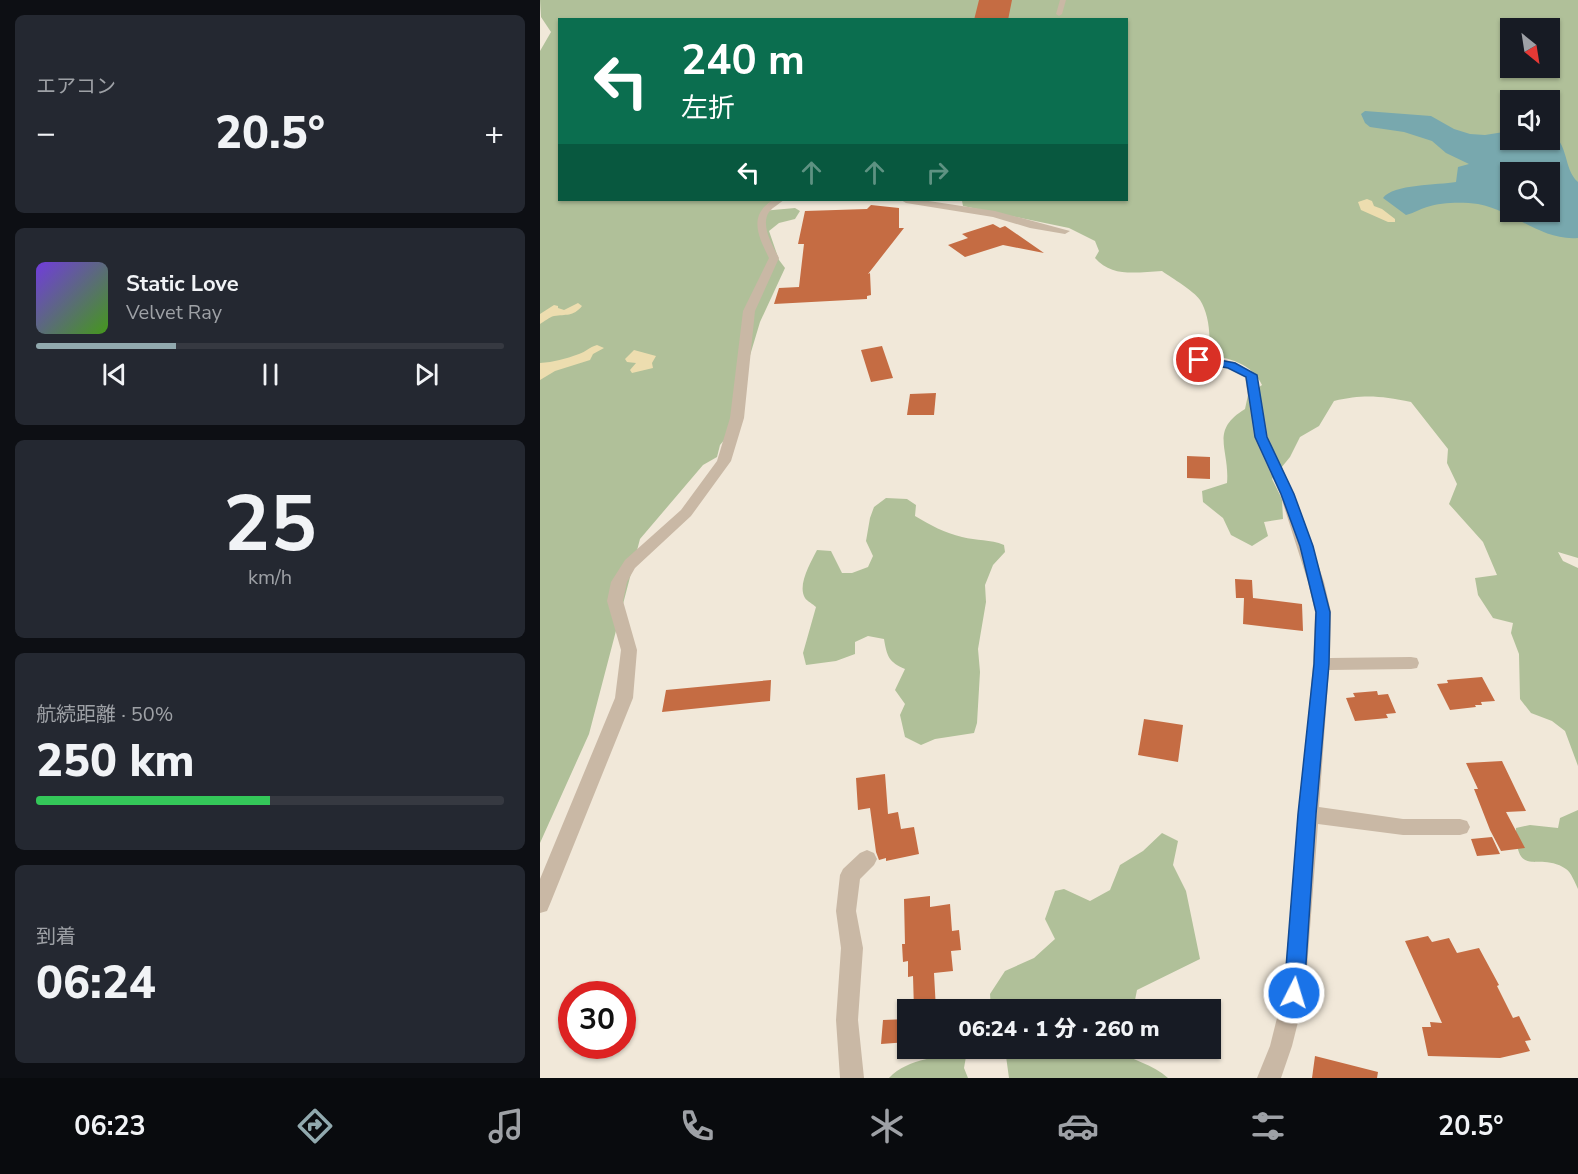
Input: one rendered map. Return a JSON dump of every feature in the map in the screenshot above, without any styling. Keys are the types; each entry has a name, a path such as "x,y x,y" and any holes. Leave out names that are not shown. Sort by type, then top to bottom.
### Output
{"street":[{"path":"1059,14 1063,0"},
{"path":"540,904 624,698 629,650 615,601 619,582 630,564 686,513 724,461 732,439 737,418 749,311 774,258 760,227 761,215 772,203 777,201"},
{"path":"912,201 995,214 1023,224 1065,231"},
{"path":"1199,360 1231,365 1251,375 1261,437 1287,494 1306,546 1323,612 1322,664 1307,814 1294,993 1281,1046 1269,1078"},
{"path":"1322,664 1411,663"},
{"path":"1307,814 1403,827 1460,827"},
{"path":"852,1078 847,1020 852,948 846,911 850,875 867,859"}],"green space":[{"path":"540,0 1578,0 1578,558 1558,552 1563,561 1578,568 1578,766 1565,731 1552,721 1531,713 1520,699 1519,654 1511,633 1513,623 1493,618 1478,595 1475,578 1497,575 1483,542 1449,504 1457,484 1447,463 1448,449 1411,402 1372,397 1354,397 1334,401 1319,426 1300,437 1290,457 1272,479 1282,499 1283,519 1264,522 1268,536 1252,546 1231,535 1223,518 1203,502 1202,491 1227,483 1224,433 1234,417 1245,409 1248,395 1262,385 1252,371 1239,363 1207,355 1209,335 1207,320 1197,296 1162,271 1135,273 1109,269 1095,258 1099,251 1095,241 1069,228 963,206 962,201 1128,201 1128,18 558,18 558,201 775,201 768,204 762,211 795,208 800,211 795,219 779,223 769,231 779,260 785,268 760,322 725,439 720,445 717,457 703,465 640,539 589,734 540,843 540,51 551,32 541,17"},
{"path":"886,498 907,499 916,505 915,516 944,531 1004,545 1005,552 993,565 985,585 986,602 978,649 980,672 977,723 974,733 935,739 921,745 905,737 900,715 905,704 895,690 905,669 895,664 890,658 884,639 868,636 855,642 855,654 836,661 806,665 803,653 816,607 805,598 803,593 804,580 811,561 817,550 831,551 842,573 852,573 868,567 873,556 866,541 870,518 874,507"},
{"path":"1578,810 1578,889 1566,869 1547,862 1525,860 1520,855 1516,828 1530,825 1558,828 1560,818"},
{"path":"1162,833 1178,841 1173,865 1186,891 1200,959 1137,990 1135,999 990,999 990,994 1005,971 1034,958 1055,939 1045,919 1055,891 1064,889 1090,901 1110,890 1120,865 1143,851"},
{"path":"926,1059 966,1059 964,1068 968,1078 889,1078 897,1071"},
{"path":"1006,1059 1134,1059 1156,1069 1168,1078 1009,1078"}],"sand":[{"path":"1367,199 1395,219 1395,222 1388,222 1361,210 1358,202"},
{"path":"578,303 582,306 576,312 552,317 540,324 540,314 554,305 564,310"},
{"path":"597,345 604,348 593,354 590,360 555,371 540,380 540,363 569,357"},
{"path":"634,350 656,356 652,363 653,368 632,373 630,370 636,363 627,362 625,359"}],"water":[{"path":"1365,111 1431,116 1454,129 1470,134 1500,133 1500,150 1560,150 1560,143 1573,177 1578,182 1578,238 1552,235 1523,222 1560,222 1560,162 1500,162 1500,211 1478,204 1459,203 1439,204 1406,215 1383,198 1396,190 1456,182 1458,167 1469,164 1446,153 1432,141 1404,132 1370,127 1365,123 1361,114"}],"building":[{"path":"979,0 1012,0 1008,18 974,18"},
{"path":"871,205 899,208 899,228 904,228 868,274 870,273 871,295 867,296 867,299 774,304 779,288 799,287 804,244 798,244 805,211 867,209"},
{"path":"993,224 1000,228 1005,226 1044,253 1003,245 965,257 948,245 968,238 962,234"},
{"path":"882,346 893,378 871,382 861,350"},
{"path":"936,393 934,415 907,415 910,394"},
{"path":"1187,456 1210,457 1210,479 1187,478"},
{"path":"1235,579 1252,580 1253,598 1302,604 1303,631 1243,624 1244,598 1236,598"},
{"path":"1482,677 1495,701 1481,702 1482,705 1475,705 1476,707 1450,710 1437,684 1448,683 1447,680"},
{"path":"771,680 770,701 662,712 666,690"},
{"path":"1377,691 1378,695 1388,694 1396,713 1386,714 1388,718 1355,721 1346,698 1355,697 1353,693"},
{"path":"1144,719 1183,725 1178,762 1138,755"},
{"path":"1502,761 1526,811 1506,812 1525,848 1501,851 1490,830 1474,789 1478,789 1466,763"},
{"path":"885,774 888,814 898,812 901,829 914,827 919,854 886,861 886,858 879,860 876,852 870,808 858,810 856,778"},
{"path":"1492,837 1500,854 1477,856 1471,839"},
{"path":"930,896 930,907 950,904 952,931 959,930 961,950 951,951 953,971 934,973 935,999 914,999 913,976 908,977 908,961 903,962 904,899"},
{"path":"1428,936 1432,942 1449,938 1457,953 1479,948 1499,985 1497,986 1513,1018 1519,1016 1531,1040 1525,1041 1530,1051 1500,1058 1428,1056 1422,1027 1431,1027 1430,1022 1442,1023 1405,941"},
{"path":"897,1019 897,1043 881,1044 883,1020"},
{"path":"1315,1056 1378,1072 1377,1078 1312,1078"}],"route":[{"path":"1199,360 1231,365 1251,375 1261,437 1287,494 1306,546 1323,612 1322,664 1307,814 1304,881 1294,993"}]}
